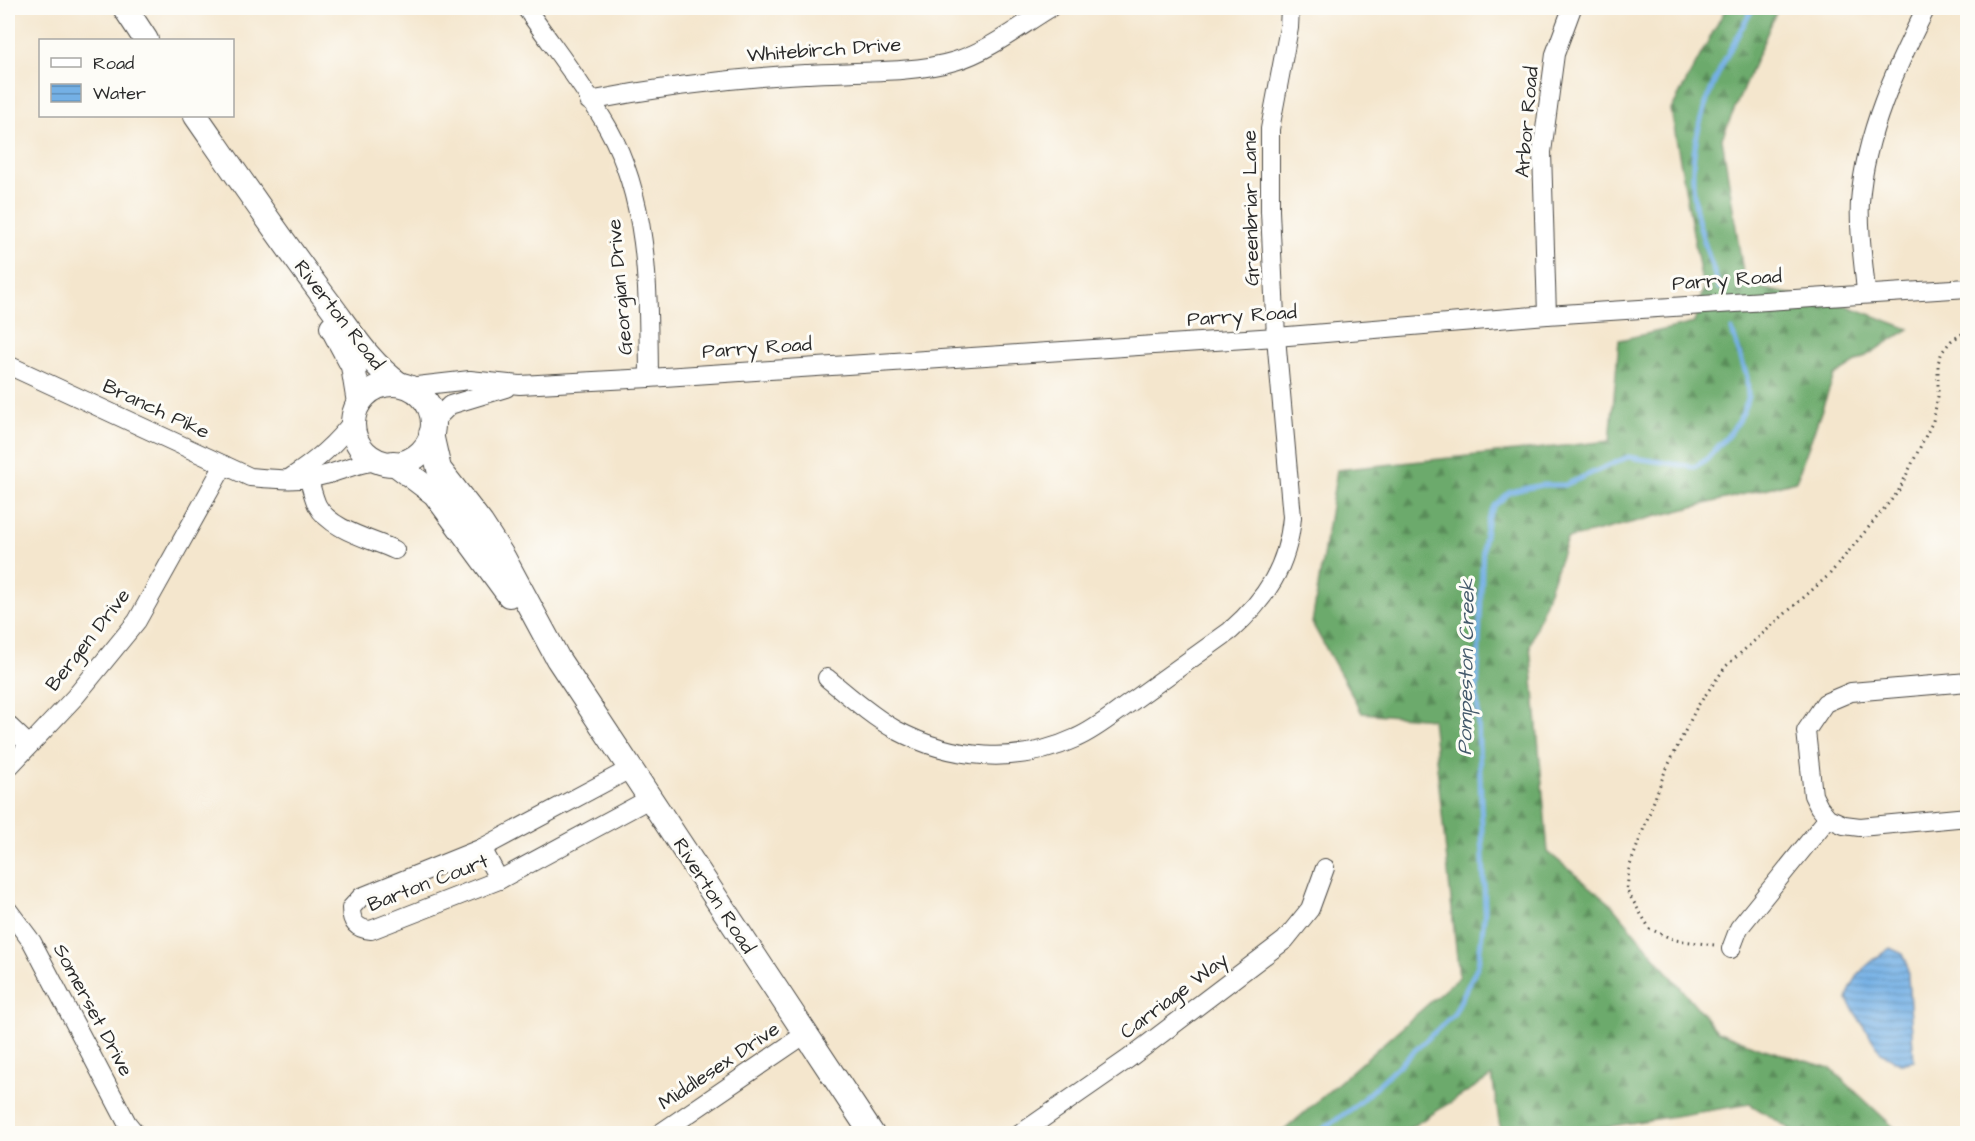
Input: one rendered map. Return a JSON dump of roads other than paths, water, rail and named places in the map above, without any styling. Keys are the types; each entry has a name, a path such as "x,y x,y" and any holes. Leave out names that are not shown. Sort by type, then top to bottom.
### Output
{"main road":[{"path":"125,8 145,39"},
{"name":"Riverton Road","path":"197,117 283,241 380,371 403,386"},
{"name":"Riverton Road","path":"283,241 353,366 356,412"},
{"path":"403,386 421,396 428,405 432,428 425,448 417,455 387,462 365,452 358,444 356,412 374,389 403,386"},
{"name":"Riverton Road","path":"432,428 439,468 481,523 503,557 558,659"},
{"name":"Riverton Road","path":"387,462 435,494 558,659 804,1035 872,1134"}],"street":[{"name":"Georgian Drive","path":"526,8 608,129 632,187 644,250 649,378"},
{"name":"Whitebirch Drive","path":"589,101 645,90 753,77 917,67 955,61 992,43 1050,8"},
{"name":"Greenbriar Lane","path":"827,678 875,717 921,743 945,751 1001,756 1053,747 1097,727 1230,631 1250,613 1276,579 1290,538 1292,517 1276,337 1270,211 1270,129 1289,28 1290,8"},
{"name":"Arbor Road","path":"1547,315 1542,152 1555,54 1572,8"},
{"path":"1866,293 1860,203 1867,161 1889,86 1926,8"},
{"name":"Parry Road","path":"403,386 470,380 520,385 649,378 1276,337 1866,293 1967,288"},
{"path":"1967,288 1968,296"},
{"name":"Branch Pike","path":"8,364 250,477 324,476 349,466 387,462"},
{"name":"Parry Road","path":"432,428 450,405 520,385"},
{"path":"289,478 312,464 337,442 356,412"},
{"name":"Bergen Drive","path":"8,768 75,697 137,621 224,465"},
{"path":"308,477 317,505 325,516 338,525 395,550"},
{"path":"1968,682 1851,692 1824,703 1806,731 1813,795 1828,818 1844,825 1860,827 1968,817"},
{"path":"8,725 29,745"},
{"name":"Barton Court","path":"630,769 482,848 361,897 351,908 355,924 362,929 371,930 499,880 651,798"},
{"path":"1731,949 1739,928 1828,818"},
{"path":"482,848 499,880"},
{"name":"Carriage Way","path":"1020,1134 1128,1059 1285,940 1310,909 1326,868"},
{"name":"Somerset Drive","path":"8,910 32,942 128,1130"},
{"name":"Middlesex Drive","path":"659,1134 804,1035"}],"water":[{"path":"1890,948 1903,954 1907,963 1914,1061 1902,1064 1881,1053 1847,1000 1853,983 1863,969"}],"waterway":[{"name":"Pompeston Creek","path":"1719,288 1696,207 1693,170 1695,145 1708,97 1753,8"},
{"name":"Pompeston Creek","path":"1316,1134 1354,1107 1454,1014 1478,965 1485,910 1477,693 1483,546 1488,519 1494,506 1510,492 1541,485 1565,485 1628,457 1694,467 1706,460 1731,432 1743,413 1748,396 1747,377 1732,330"}]}
